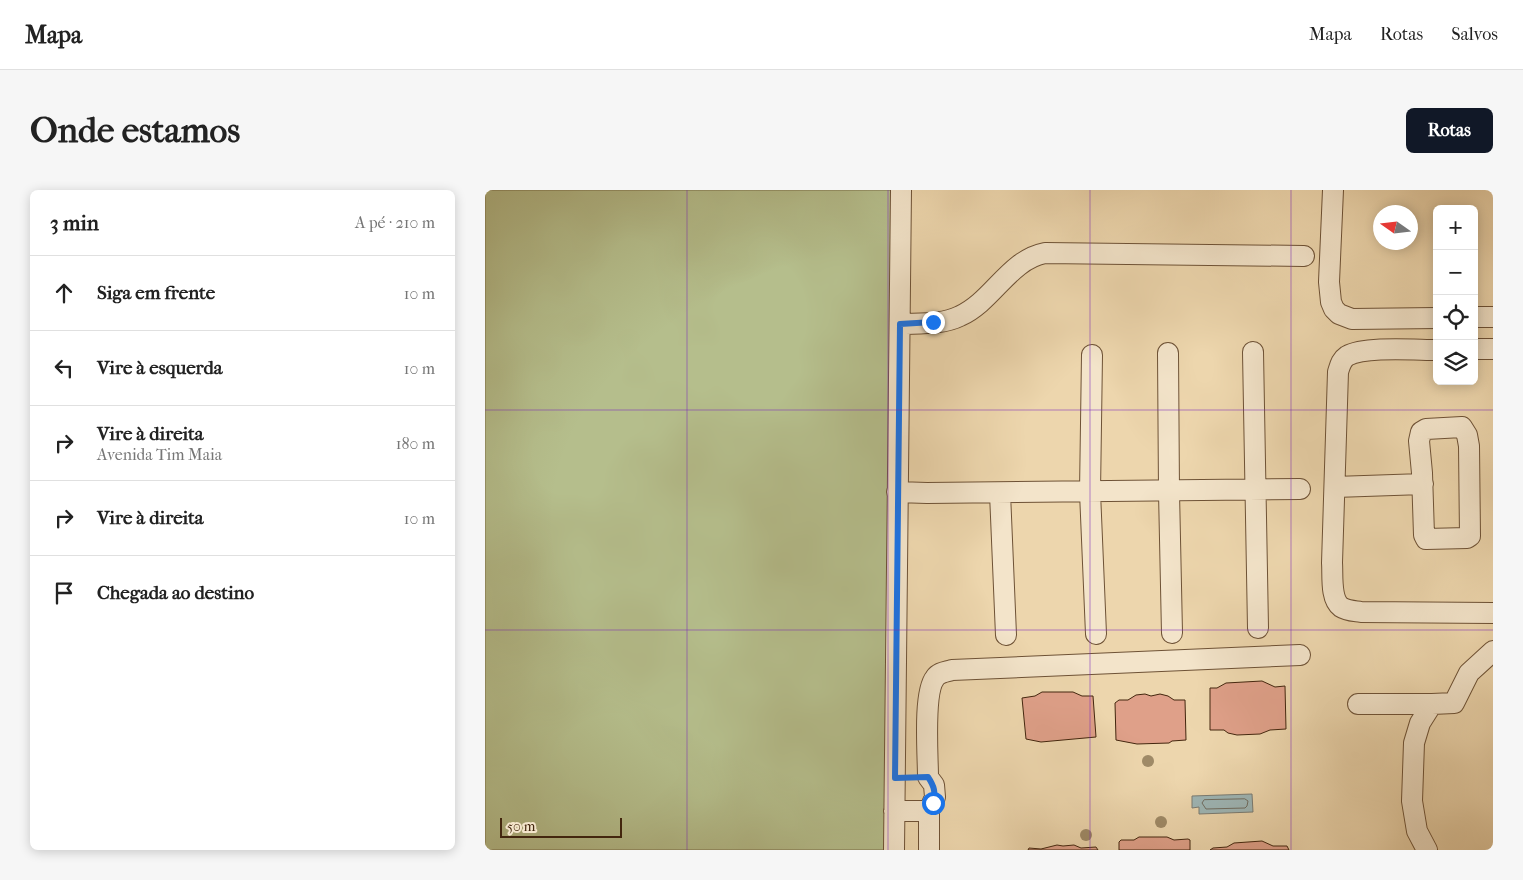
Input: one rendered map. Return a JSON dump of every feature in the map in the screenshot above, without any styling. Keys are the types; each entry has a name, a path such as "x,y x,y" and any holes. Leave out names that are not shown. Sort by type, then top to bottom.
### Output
{"street":[{"path":"894,850 901,190"},
{"path":"1333,190 1329,282 1331,302 1334,308 1339,314 1353,319 1433,318"},
{"path":"900,324 944,321 960,316 985,299 1021,263 1034,255 1045,253 1304,256"},
{"path":"1478,317 1493,317"},
{"path":"1478,349 1493,349"},
{"path":"1433,350 1359,352 1346,356 1341,362 1338,372 1334,595 1340,607 1361,612 1493,613"},
{"path":"1253,352 1258,628"},
{"path":"1168,354 1172,633"},
{"path":"1092,355 1090,492 1096,634"},
{"path":"1462,427 1467,435 1469,446 1470,536 1467,538 1427,539 1424,535 1423,484 1419,441 1421,432 1427,428 1462,427"},
{"path":"1335,487 1423,484"},
{"path":"897,492 1169,492 1300,489"},
{"path":"1000,493 1006,635"},
{"path":"1357,704 1454,703 1469,673 1493,651"},
{"path":"929,850 929,811 935,797 933,785 928,777 928,700 931,684 936,676 942,672 1301,655"},
{"path":"1427,850 1417,831 1412,801 1414,742 1420,723 1432,704"},
{"path":"895,778 928,777"},
{"path":"894,811 929,811"}],"green space":[{"path":"485,190 897,190 890,850 485,850"}],"water":[{"path":"1252,794 1253,812 1199,814 1199,807 1192,808 1192,796"}],"building":[{"path":"1262,681 1275,687 1285,686 1286,729 1270,730 1260,734 1237,735 1224,730 1210,730 1210,688 1217,688 1226,683"},
{"path":"1042,692 1073,692 1082,696 1093,696 1096,737 1041,742 1026,739 1022,698 1035,696"},
{"path":"1145,694 1151,696 1160,694 1174,700 1185,700 1186,740 1169,743 1137,744 1116,740 1115,703 1119,700 1128,700 1136,695"},
{"path":"1139,837 1167,837 1174,840 1188,839 1190,840 1190,850 1119,850 1119,842 1121,840 1134,840"},
{"path":"1262,841 1273,846 1287,846 1289,850 1210,850 1227,847 1234,843"},
{"path":"1057,845 1074,845 1081,848 1096,847 1098,850 1028,850 1029,848 1041,849"}],"route":[{"path":"933,322 900,324 895,778 928,777 935,791 933,803"}]}
